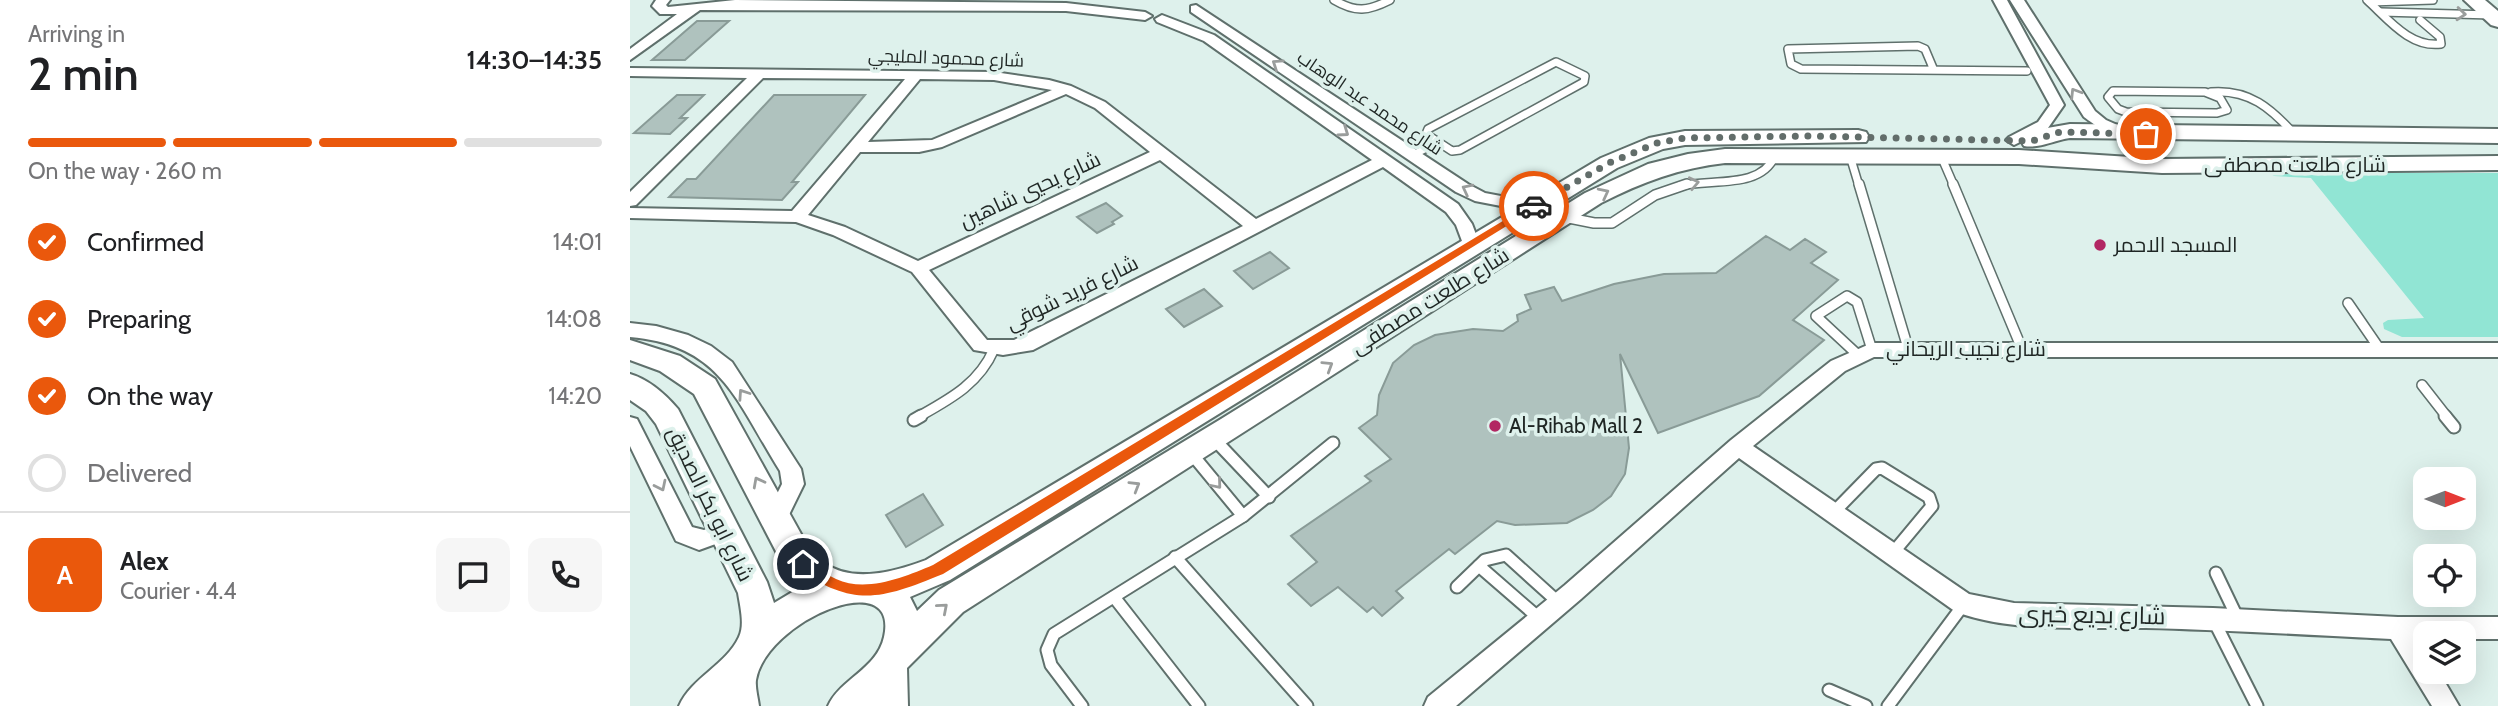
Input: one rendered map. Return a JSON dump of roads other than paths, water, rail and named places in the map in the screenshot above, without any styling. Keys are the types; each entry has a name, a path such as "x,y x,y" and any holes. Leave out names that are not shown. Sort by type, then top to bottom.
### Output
{"street":[{"path":"1141,0 1138,9 1145,16"},
{"path":"1986,0 2034,84 2055,98"},
{"path":"2000,0 2055,98 2054,111 2043,125 2023,140"},
{"path":"2017,0 2089,114 2101,123 2126,134"},
{"path":"2473,0 2495,10"},
{"path":"630,40 662,3 674,12 702,5 748,4 1066,7 1162,19 1181,16 1201,3"},
{"name":"شارع محمد عبد الوهاب","path":"1201,3 1462,188 1481,197 1532,207"},
{"path":"630,56 671,22 702,5"},
{"name":"شارع محمد عبد الوهاب","path":"1162,19 1209,38 1452,208 1464,224 1471,245"},
{"name":"شارع محمود المليجي","path":"630,72 917,74 1020,78 1066,89 1100,105 1255,227"},
{"path":"630,201 761,73"},
{"path":"797,217 917,74"},
{"path":"856,147 919,147 936,144 1066,89"},
{"path":"2023,140 2060,132 2498,136"},
{"name":"شارع طلعت مصطفى","path":"749,652 775,621 797,605 821,594 906,583 938,570 1532,207 1609,163 1657,143 1695,137 1805,146 2023,140 2173,148 2498,148"},
{"name":"شارع طلعت مصطفى","path":"848,706 871,687 951,601 1564,216 1623,182 1673,163 1725,156 1775,156 1805,146 1850,156 2061,159 2251,171 2498,163"},
{"name":"شارع يحيي شاهين","path":"918,268 1162,153"},
{"name":"شارع فريد شوقي","path":"630,213 797,217 879,248 918,268 981,345 995,349 1026,345 1384,160"},
{"path":"630,330 675,337 712,354 725,367 790,469 793,484 776,518"},
{"name":"شارع نجيب الريحاني","path":"1437,706 1738,446 1838,366 1865,352 1908,348 2381,352 2498,350"},
{"path":"630,350 655,355 684,369 705,387 803,564 828,582 888,596 898,606 903,621 902,638 891,663 889,706"},
{"name":"شارع ابو بكر الصديق","path":"630,385 656,403 668,417 755,593 759,614 749,652 736,681 736,696 740,706"},
{"path":"630,425 684,534 690,540 701,541 724,531"},
{"name":"شارع بديع خيرى","path":"1738,446 1964,604 2014,614 2213,619 2398,628 2498,628"},
{"path":"2398,628 2446,706"},
{"path":"698,706 749,652"}],"lane":[{"path":"1334,0 1352,12 1359,13 1391,0"},
{"path":"2368,1 2433,0"},
{"path":"2368,1 2418,41 2433,46 2441,44 2440,37 2420,20"},
{"path":"2425,1 2438,12"},
{"path":"2382,12 2495,10"},
{"path":"1933,68 1925,49 1918,46 1788,49 1791,64 1801,69 1933,68 2026,71"},
{"path":"1550,63 1561,63 1585,76 1584,82 1460,150 1452,150 1438,142 1426,134 1428,129 1550,63"},
{"path":"2210,93 2220,97 2227,107 2225,112 2122,111 2115,106 2108,94 2118,91 2231,91 2261,101 2273,110 2295,135"},
{"path":"2168,113 2184,135"},
{"path":"1413,155 1438,142"},
{"path":"1850,156 1908,348"},
{"path":"1941,156 2022,349"},
{"path":"1847,296 1857,302 1865,352 1816,316 1847,296"},
{"path":"2348,303 2381,352"},
{"path":"914,420 975,381 990,362 995,349"},
{"path":"2422,385 2454,427"},
{"path":"1213,438 1269,497"},
{"path":"1082,706 1051,665 1047,650 1055,634 1243,516 1333,443"},
{"path":"1191,452 1243,516"},
{"path":"1833,513 1876,469 1882,468 1929,497 1932,506 1892,554"},
{"path":"1457,587 1491,555 1506,555 1558,602"},
{"path":"1175,557 1307,706"},
{"path":"1479,566 1540,619"},
{"path":"2216,572 2239,620"},
{"path":"1114,597 1199,706"},
{"path":"1888,706 1964,604"},
{"path":"2213,619 2257,706"},
{"path":"1829,690 1866,706"}],"place":[{"name":"المسجد الاحمر","path":"2100,245"},
{"name":"Al-Rihab Mall 2","path":"1495,426"}]}
